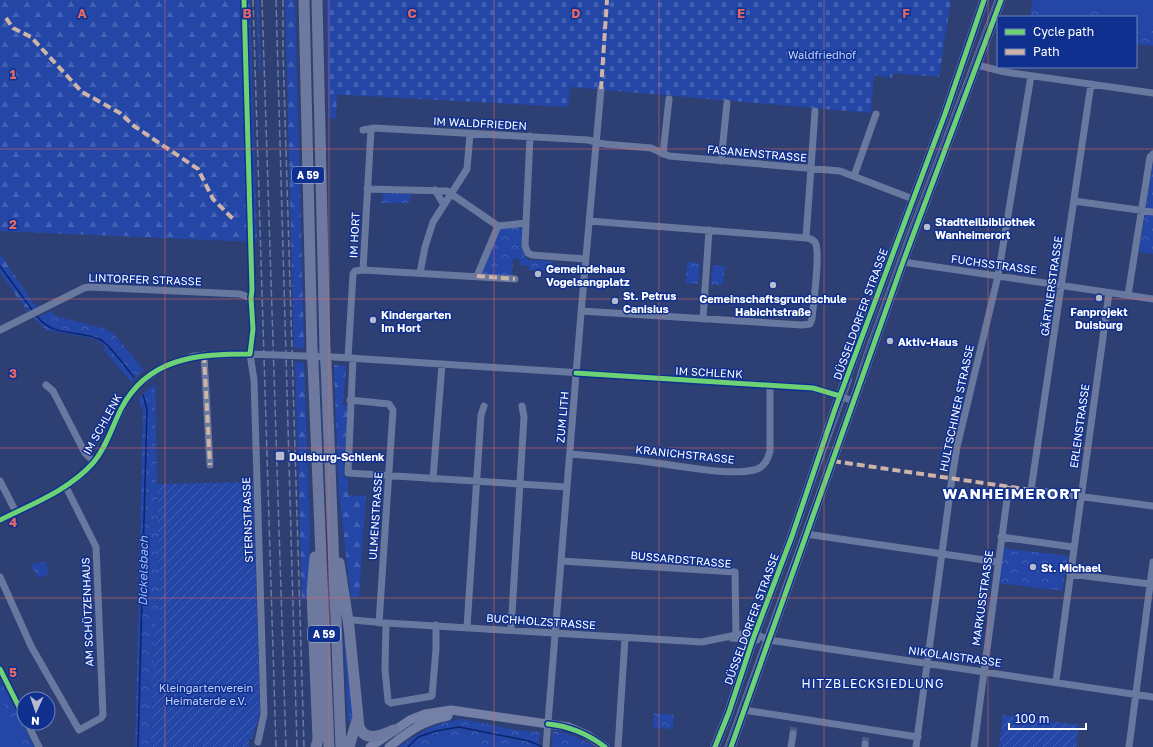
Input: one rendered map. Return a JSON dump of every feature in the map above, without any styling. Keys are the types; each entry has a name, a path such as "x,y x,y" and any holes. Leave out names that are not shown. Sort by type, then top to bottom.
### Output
{"highway":[{"name":"A 59","path":"304,0 312,351 319,536 330,747"},
{"name":"A 59","path":"317,0 325,351 342,747"},
{"path":"319,536 314,565 312,592 319,744"},
{"name":"A 59","path":"332,536 341,569 351,623"},
{"path":"351,623 357,719 362,732 371,737 394,730"},
{"path":"348,747 357,719"}],"main road":[{"name":"DÜSSELDORFER STRASSE","path":"715,747 792,536 840,396 913,199 984,0"},
{"name":"DÜSSELDORFER STRASSE","path":"731,747 903,262 1001,0"},
{"path":"370,747 410,720 425,714 451,710 569,727 587,735 605,747"},
{"path":"389,747 412,729 424,723 438,718 467,712"}],"street":[{"path":"977,65 991,70 1153,93"},
{"name":"HULTSCHINER STRASSE","path":"916,747 958,447 998,276 1031,76"},
{"name":"GÄRTNERSTRASSE","path":"1080,497 1031,490 1091,84"},
{"name":"ZUM LITH","path":"546,745 585,259 601,89"},
{"path":"663,154 669,99"},
{"path":"722,161 727,103"},
{"path":"806,238 816,111"},
{"path":"854,176 876,114"},
{"name":"IM WALDFRIEDEN","path":"367,130 530,136 596,142"},
{"name":"IM HORT","path":"350,358 353,274 355,271 363,270 367,189 367,130"},
{"path":"420,273 428,236 444,204 468,167 470,134"},
{"path":"530,136 525,246 528,253 532,255 585,259"},
{"name":"FASANENSTRASSE","path":"596,142 651,148 669,156 840,171 913,199"},
{"path":"1128,295 1150,157 1153,154"},
{"path":"367,189 447,191 498,226 526,223"},
{"path":"435,190 444,204"},
{"path":"1074,201 1153,212"},
{"path":"581,311 802,325 810,324 812,319 818,254 815,242 812,239 806,238 589,221"},
{"path":"477,276 498,226"},
{"path":"703,319 709,230"},
{"name":"FUCHSSTRASSE","path":"903,262 1153,299"},
{"path":"363,270 515,279"},
{"name":"LINTORFER STRASSE","path":"0,330 84,288 89,287 240,294 251,298"},
{"name":"ERLENSTRASSE","path":"1056,681 1073,547 1109,293"},
{"name":"STERNSTRASSE","path":"251,298 253,329 250,354 254,380 264,714 258,742"},
{"name":"IM SCHLENK","path":"0,520 66,487 94,462 102,451 126,400 139,384 150,375 169,364 204,355 250,354 350,358 576,374 813,388 854,402"},
{"path":"204,355 210,465"},
{"path":"350,358 348,473 567,487"},
{"path":"433,479 442,364"},
{"path":"46,385 53,391 85,453 94,462"},
{"name":"KRANICHSTRASSE","path":"570,454 628,459 698,469 755,470 762,467 768,460 770,436 770,385"},
{"name":"ULMENSTRASSE","path":"350,400 389,404 392,406 393,410 383,623 386,694 390,703 432,696 436,649 436,625"},
{"path":"467,627 481,415 484,406"},
{"path":"511,630 524,417 522,406"},
{"path":"0,481 16,512"},
{"name":"AM SCHÜTZENHAUS","path":"0,577 31,646 79,730 101,718 103,715 96,547 66,487"},
{"path":"1080,497 1153,506"},
{"name":"MARKUSSTRASSE","path":"974,747 1007,499"},
{"path":"806,534 998,562"},
{"path":"1001,537 1073,547"},
{"name":"BUSSARDSTRASSE","path":"561,561 735,572 736,637"},
{"path":"1130,747 1153,562"},
{"path":"1070,574 1150,584"},
{"name":"BUCHHOLZSTRASSE","path":"351,623 436,625 702,642 736,637 754,637"},
{"name":"NIKOLAISTRASSE","path":"754,637 1056,681 1153,697"},
{"path":"618,747 625,638"},
{"path":"0,669 16,701"},
{"path":"744,710 795,721 867,732 918,737"},
{"path":"31,731 39,747"},
{"path":"791,747 793,734"}],"green space":[{"path":"0,0 250,0 257,242 0,231"},
{"path":"256,0 259,0 261,71 259,71"},
{"path":"285,0 295,0 304,348 294,348"},
{"name":"Waldfriedhof","path":"326,0 951,0 939,77 893,73 892,78 874,75 871,113 570,87 568,107 328,94"},
{"path":"1033,0 1153,0 1153,46 1137,44 1137,16 1030,16"},
{"path":"1043,0 1090,0 1088,16 1041,16"},
{"path":"1102,0 1153,0 1153,31 1137,29 1137,16 1099,16"},
{"path":"328,94 337,95 336,119 329,118"},
{"path":"1153,163 1153,254 1139,252"},
{"path":"383,193 412,194 409,203 382,203"},
{"path":"521,226 522,249 525,256 528,260 553,261 552,268 548,268 548,271 529,270 529,266 520,265 520,259 513,259 512,277 481,274 499,229"},
{"path":"0,254 37,308 28,312 0,273"},
{"path":"687,262 700,263 698,284 686,283"},
{"path":"713,265 725,266 723,285 711,285"},
{"path":"52,311 55,316 106,329 114,334 144,370 131,382 103,349 106,347 95,339 46,330 34,318"},
{"path":"295,362 304,363 310,531 308,598 302,600"},
{"path":"334,365 346,366 343,405 348,405 343,477 348,478 348,495 366,496 359,597 351,597 339,494"},
{"path":"155,383 160,623 154,624 151,747 135,747 143,411 138,398"},
{"name":"Kleingartenverein Heimaterde e.V.","path":"253,482 260,714 252,739 249,739 249,747 151,747 154,624 160,623 157,484"},
{"path":"1002,548 1068,556 1062,591 998,583"},
{"path":"46,562 49,574 39,578 31,567 31,564"},
{"path":"342,596 354,722 348,721"},
{"path":"0,679 16,711 16,731 26,731 34,747 0,747"},
{"path":"0,696 16,728 16,731 20,736 14,739 18,747 0,747"},
{"path":"654,713 674,715 673,729 653,728"},
{"path":"1003,715 1079,725 1076,747 999,747"},
{"path":"462,719 516,730 540,732 539,747 399,747 429,728"},
{"path":"553,731 574,736 594,747 552,747"},
{"path":"480,738 480,747 442,747 442,739"}],"waterway":[{"name":"Dickelsbach","path":"0,266 33,311"},
{"name":"Dickelsbach","path":"35,314 42,322 56,330 90,336 103,341 134,377"},
{"name":"Dickelsbach","path":"138,747 147,409 143,395"},
{"name":"Dickelsbach","path":"408,747 418,737 436,731 459,727 529,741 543,747"}],"tunnel":[{"path":"793,734 794,724"},
{"path":"865,744 866,735"}],"tram line":[{"path":"725,747 850,400 864,354 907,235 995,0"},
{"path":"807,503 852,379"}],"railway":[{"path":"253,0 276,747"},
{"path":"262,0 286,747"},
{"path":"276,0 297,747"},
{"path":"283,0 283,52 304,747"}],"marked path":[{"path":"601,89 607,0"},
{"path":"6,18 13,28 31,37 82,92 120,113 134,126 198,169 213,199 235,221"},
{"path":"477,276 515,279"},
{"path":"204,355 210,465"},
{"path":"833,461 1031,490"},
{"path":"1007,499 1009,486"}],"cycle path":[{"path":"0,520 50,496 83,473 102,451 121,409 132,392 145,378 176,362 193,358 212,355 250,354 253,329 244,0"},
{"path":"715,747 729,712 753,639 792,536 835,409 945,114 984,0"},
{"path":"731,747 903,262 1001,0"},
{"path":"576,373 813,388 840,396"},
{"path":"0,669 16,701"},
{"path":"548,724 578,731 605,747"}],"place":[{"name":"Stadtteilbibliothek Wanheimerort","path":"927,227"},
{"name":"Gemeindehaus Vogelsangplatz","path":"538,274"},
{"name":"Gemeinschaftsgrundschule Habichtstraße","path":"773,285"},
{"name":"Fanprojekt Duisburg","path":"1099,298"},
{"name":"St. Petrus Canisius","path":"615,301"},
{"name":"Kindergarten Im Hort","path":"373,320"},
{"name":"Aktiv-Haus","path":"890,341"},
{"name":"Duisburg-Schlenk","path":"280,456"},
{"name":"St. Michael","path":"1033,567"}],"district":[{"name":"WANHEIMERORT","path":"1012,493"},
{"name":"HITZBLECKSIEDLUNG","path":"873,683"}]}
